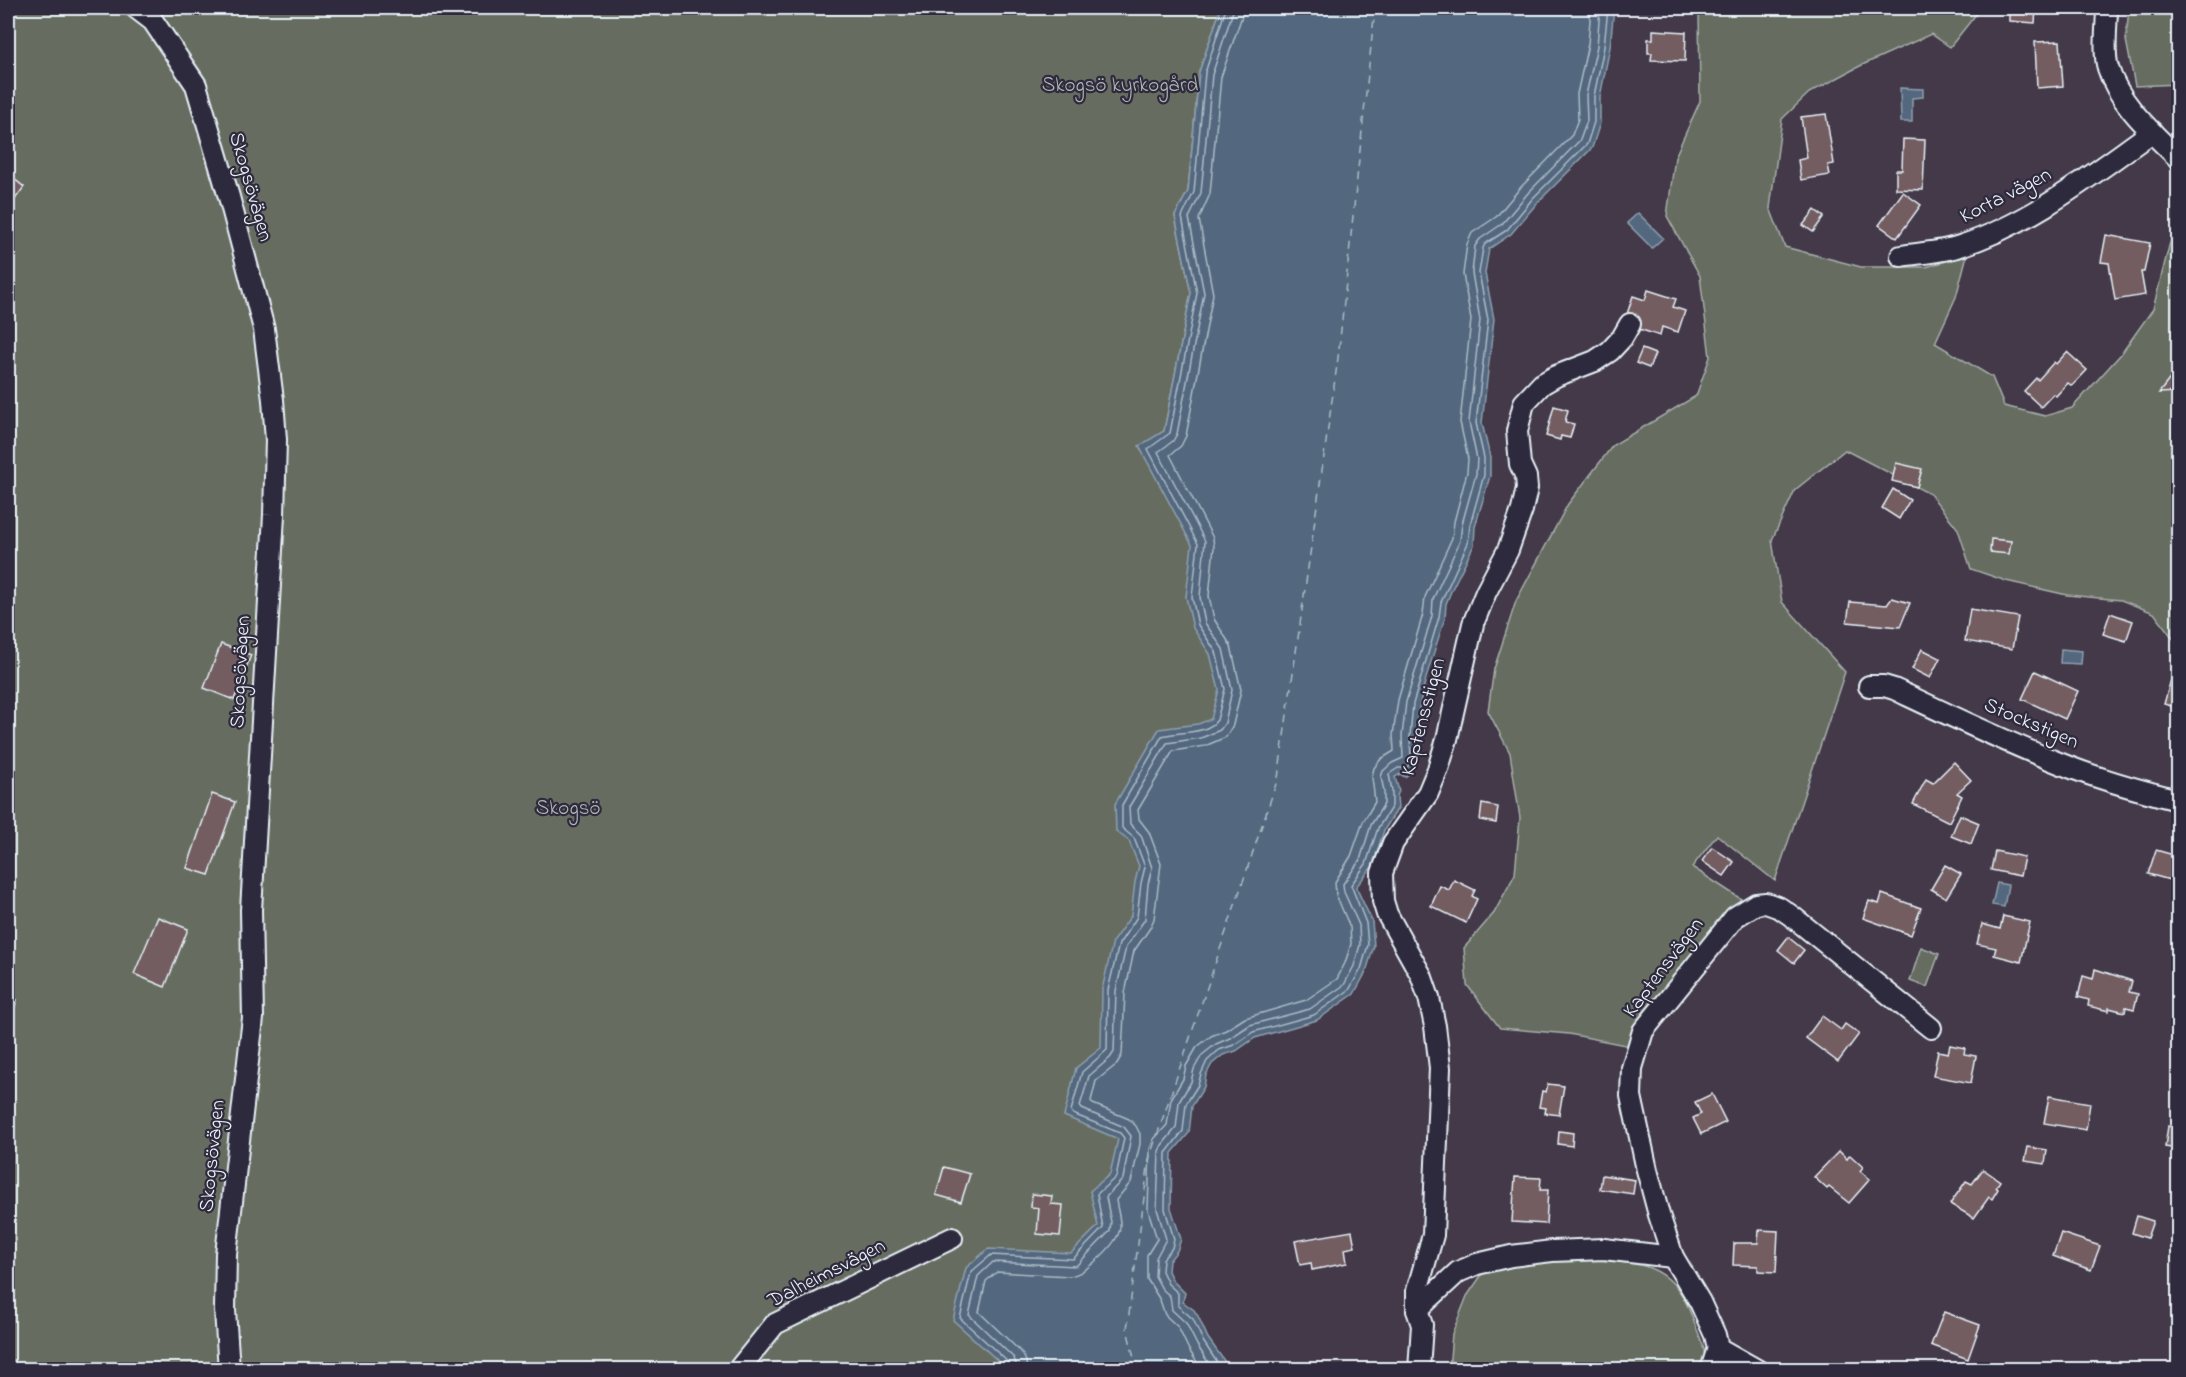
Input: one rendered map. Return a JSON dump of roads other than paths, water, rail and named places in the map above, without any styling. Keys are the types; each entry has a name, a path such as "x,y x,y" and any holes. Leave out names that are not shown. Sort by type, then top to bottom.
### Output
{"street":[{"name":"Skogsövägen","path":"136,8 153,21 196,85 229,196 264,329 276,440 274,515 251,910 253,1018 226,1254 225,1310 229,1370"},
{"path":"2108,8 2107,66 2124,100 2178,159"},
{"name":"Korta vägen","path":"1901,256 1957,247 2044,208 2152,132"},
{"name":"Kaptensstigen","path":"1419,1370 1422,1325 1417,1291 1432,1235 1440,1068 1429,998 1421,975 1387,914 1383,901 1382,873 1393,843 1428,794 1438,769 1473,624 1508,550 1522,510 1527,488 1526,477 1520,464 1517,431 1524,403 1542,384 1595,361 1610,351 1622,338 1630,324"},
{"name":"Stockstigen","path":"1869,686 1894,689 1996,737 2061,764 2130,788 2178,800"},
{"name":"Kaptensvägen","path":"1718,1348 1715,1335 1700,1302 1673,1257 1659,1215 1637,1128 1631,1096 1632,1068 1644,1031 1735,917 1756,904 1766,903 1780,908 1931,1028"},
{"name":"Dalheimsvägen","path":"738,1370 775,1324 952,1238"},
{"path":"1418,1310 1458,1272 1477,1264 1511,1256 1552,1251 1604,1250 1673,1257"},
{"path":"1711,1370 1718,1348 1757,1370"}],"water":[{"path":"1221,8 1614,8 1610,47 1600,97 1600,123 1592,148 1538,202 1511,234 1489,249 1485,273 1494,319 1482,423 1490,457 1490,476 1475,527 1474,545 1446,604 1445,618 1423,690 1417,720 1416,763 1405,777 1400,774 1395,777 1399,791 1398,808 1384,830 1372,867 1356,887 1372,921 1374,946 1366,972 1354,994 1317,1020 1255,1038 1236,1051 1223,1055 1212,1064 1206,1075 1204,1087 1192,1106 1189,1133 1172,1153 1171,1208 1181,1239 1177,1251 1169,1261 1168,1271 1173,1281 1185,1293 1183,1302 1194,1310 1208,1338 1230,1369 1007,1369 953,1320 966,1268 988,1249 1071,1253 1098,1226 1090,1191 1110,1174 1118,1139 1064,1116 1076,1068 1101,1048 1102,990 1113,941 1131,916 1139,866 1129,841 1116,831 1115,804 1159,729 1198,724 1211,719 1219,690 1210,654 1193,628 1186,597 1192,545 1139,446 1164,431 1191,293 1175,216 1188,191 1199,72"},
{"path":"1900,88 1923,89 1923,97 1912,98 1912,122 1901,122"},
{"path":"1638,213 1663,238 1652,248 1627,223"},
{"path":"2061,649 2082,651 2081,664 2060,663"},
{"path":"1997,883 2008,885 2004,907 1992,905"}],"park label":[{"name":"Skogsö kyrkogård","path":"1120,86"},
{"name":"Skogsö","path":"568,809"}]}
